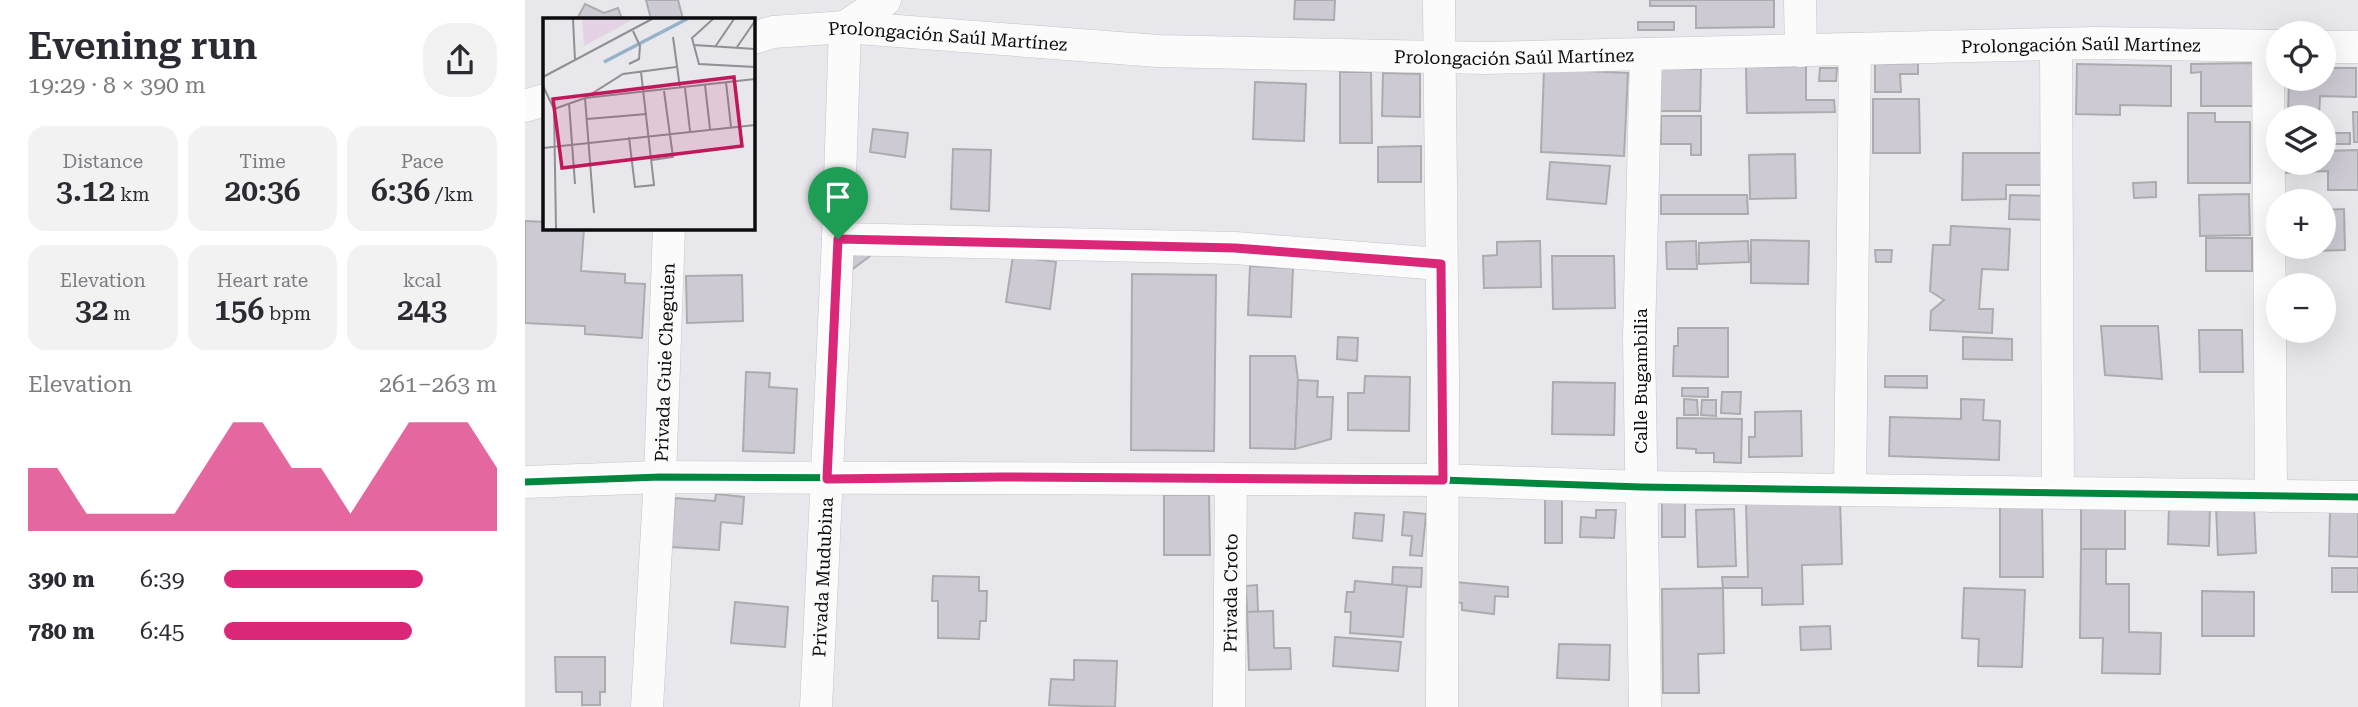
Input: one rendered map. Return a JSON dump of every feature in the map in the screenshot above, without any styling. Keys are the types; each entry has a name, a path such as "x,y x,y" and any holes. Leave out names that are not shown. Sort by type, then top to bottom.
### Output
{"street":[{"path":"845,27 885,0"},
{"path":"1439,0 1442,707"},
{"path":"1800,0 1801,51"},
{"name":"Prolongación Saúl Martínez","path":"754,38 773,32 845,27 1158,51 1439,57 2056,44 2266,46"},
{"name":"Privada Mudubina","path":"816,707 845,27"},
{"path":"2056,44 2059,492"},
{"path":"2336,47 2358,47"},
{"path":"1850,490 1855,50"},
{"name":"Calle Bugambilia","path":"1645,707 1639,338 1646,54"},
{"path":"2271,496 2273,91"},
{"path":"525,106 543,100"},
{"name":"Privada Guie Cheguien","path":"647,707 660,477 669,229"},
{"path":"838,239 1235,248 1441,264"},
{"path":"525,482 660,477 1443,480 1641,487 2358,497"},
{"name":"Privada Croto","path":"1229,707 1231,479"}],"building":[{"path":"646,0 678,0 683,18 651,18"},
{"path":"1295,0 1335,0 1334,20 1294,19"},
{"path":"1650,0 1774,0 1774,27 1696,28 1696,6 1650,6"},
{"path":"585,4 604,13 618,8 622,18 578,18"},
{"path":"1638,22 1674,22 1674,30 1638,30"},
{"path":"1918,63 1918,74 1900,74 1901,92 1875,92 1875,64"},
{"path":"2254,63 2254,106 2201,106 2201,72 2191,73 2191,64"},
{"path":"2077,64 2171,66 2171,106 2120,105 2120,115 2076,114"},
{"path":"1806,66 1806,100 1834,100 1835,112 1747,113 1746,67"},
{"path":"1661,68 1701,69 1700,111 1660,111"},
{"path":"1820,68 1837,68 1836,81 1819,81"},
{"path":"2336,68 2356,68 2356,97 2320,96 2320,105 2288,105 2289,91 2336,91"},
{"path":"1544,69 1628,73 1624,156 1541,152"},
{"path":"1340,72 1371,72 1372,143 1340,143"},
{"path":"1383,73 1420,74 1420,117 1382,116"},
{"path":"1255,82 1306,84 1304,141 1253,139"},
{"path":"1873,99 1919,99 1920,153 1873,153"},
{"path":"2353,112 2358,112 2358,142 2354,142"},
{"path":"2188,113 2215,113 2215,122 2250,122 2250,183 2188,183"},
{"path":"1661,116 1701,116 1701,155 1691,155 1691,144 1661,144"},
{"path":"873,129 908,133 905,157 870,152"},
{"path":"2336,133 2350,133 2350,144 2336,144"},
{"path":"1421,146 1421,182 1378,182 1378,147"},
{"path":"953,149 991,150 989,211 951,209"},
{"path":"2358,150 2358,190 2328,189 2328,175 2336,175 2336,151"},
{"path":"1963,153 2045,153 2045,185 2006,185 2006,199 1962,200"},
{"path":"1795,154 1796,198 1750,199 1749,155"},
{"path":"1550,162 1610,166 1606,204 1547,199"},
{"path":"2156,182 2156,197 2134,198 2133,183"},
{"path":"2249,194 2250,235 2200,236 2199,195"},
{"path":"1661,195 1747,195 1748,214 1661,214"},
{"path":"2010,195 2050,196 2050,220 2009,219"},
{"path":"2336,209 2344,209 2345,250 2336,250"},
{"path":"525,221 543,222 543,229 584,229 581,271 625,274 625,283 645,284 642,338 585,334 585,326 525,323"},
{"path":"1951,226 2010,229 2008,270 1982,269 1979,309 1993,309 1992,333 1930,330 1931,311 1944,300 1930,291 1933,245 1950,245"},
{"path":"2206,238 2252,238 2252,271 2206,271"},
{"path":"1751,240 1809,241 1808,284 1751,283"},
{"path":"1540,241 1541,287 1484,288 1483,256 1497,255 1497,242"},
{"path":"1696,241 1697,269 1667,269 1666,242"},
{"path":"1748,241 1749,262 1699,264 1699,243"},
{"path":"854,242 882,247 850,271"},
{"path":"1875,250 1892,250 1891,262 1876,262"},
{"path":"1013,256 1056,262 1050,309 1006,302"},
{"path":"1552,256 1614,256 1615,308 1553,309"},
{"path":"1250,266 1293,268 1291,317 1248,315"},
{"path":"1132,274 1216,275 1214,451 1131,450"},
{"path":"742,275 743,321 687,323 686,276"},
{"path":"2101,326 2158,326 2162,379 2105,375"},
{"path":"1678,328 1728,328 1728,377 1673,376 1674,346 1678,346"},
{"path":"2199,330 2242,330 2243,372 2200,372"},
{"path":"1338,337 1358,338 1357,361 1337,359"},
{"path":"1963,337 2012,339 2012,360 1963,359"},
{"path":"1250,356 1295,356 1298,380 1295,449 1250,448"},
{"path":"746,372 770,373 769,387 797,389 794,453 743,451"},
{"path":"1365,376 1410,377 1409,431 1348,430 1348,393 1364,393"},
{"path":"1885,376 1927,376 1927,388 1885,387"},
{"path":"1298,380 1318,381 1317,397 1333,397 1331,439 1295,449"},
{"path":"1553,382 1615,383 1614,435 1552,434"},
{"path":"1682,388 1708,388 1708,397 1682,396"},
{"path":"1722,392 1741,392 1740,414 1721,413"},
{"path":"1684,399 1697,400 1698,415 1684,415"},
{"path":"1961,399 1984,400 1983,420 2000,421 1999,460 1889,456 1890,417 1961,419"},
{"path":"1702,400 1716,400 1716,416 1701,415"},
{"path":"1801,411 1802,456 1749,457 1749,437 1755,437 1755,412"},
{"path":"1677,418 1742,419 1741,463 1714,462 1714,453 1696,453 1696,449 1677,448"},
{"path":"716,494 744,497 742,524 721,522 719,550 671,547 675,498 715,501"},
{"path":"1164,495 1209,495 1210,555 1164,555"},
{"path":"1545,497 1562,497 1562,543 1545,543"},
{"path":"1662,499 1685,499 1685,537 1662,537"},
{"path":"1840,500 1842,564 1802,565 1803,604 1762,605 1762,588 1723,588 1722,577 1748,577 1746,502"},
{"path":"2000,503 2042,503 2043,577 2000,577"},
{"path":"2169,505 2210,506 2209,546 2168,544"},
{"path":"2254,505 2256,553 2218,555 2216,506"},
{"path":"2081,506 2125,506 2125,549 2081,549"},
{"path":"1734,509 1736,566 1698,567 1696,510"},
{"path":"1596,510 1616,510 1614,538 1580,537 1581,517 1596,518"},
{"path":"2330,511 2358,511 2358,557 2329,556"},
{"path":"1404,512 1426,514 1422,556 1410,555 1412,536 1402,535"},
{"path":"1355,513 1384,515 1382,541 1353,538"},
{"path":"2081,549 2106,549 2106,584 2129,584 2129,632 2161,633 2160,674 2102,673 2103,638 2080,638"},
{"path":"1393,567 1422,568 1421,587 1392,586"},
{"path":"2332,568 2358,568 2358,592 2332,592"},
{"path":"933,576 979,577 979,591 987,591 986,621 980,621 979,639 938,638 938,601 932,601"},
{"path":"1355,581 1407,586 1403,637 1350,633 1351,612 1345,612 1347,592 1354,592"},
{"path":"1455,582 1508,587 1508,597 1495,596 1494,614 1462,610 1462,603 1453,602"},
{"path":"1257,585 1258,612 1247,612 1246,586"},
{"path":"1723,588 1724,653 1698,654 1699,693 1663,693 1662,589"},
{"path":"1964,588 2025,590 2022,667 1978,666 1979,639 1962,638"},
{"path":"2202,591 2254,592 2254,636 2202,636"},
{"path":"735,602 788,607 785,647 731,643"},
{"path":"1273,611 1274,648 1290,648 1291,669 1249,670 1247,612"},
{"path":"1830,626 1831,649 1801,650 1800,627"},
{"path":"1335,637 1401,642 1398,671 1333,666"},
{"path":"1559,644 1610,645 1609,680 1557,678"},
{"path":"555,657 605,657 605,692 600,692 600,705 582,705 582,692 556,692"},
{"path":"1074,660 1117,661 1115,707 1049,705 1051,679 1074,680"}],"cycle path":[{"path":"525,482 660,477 1442,480 1641,487 2358,497"}],"route":[{"path":"838,239 1235,248 1441,264 1443,480 1001,477 827,479 838,239"}]}
